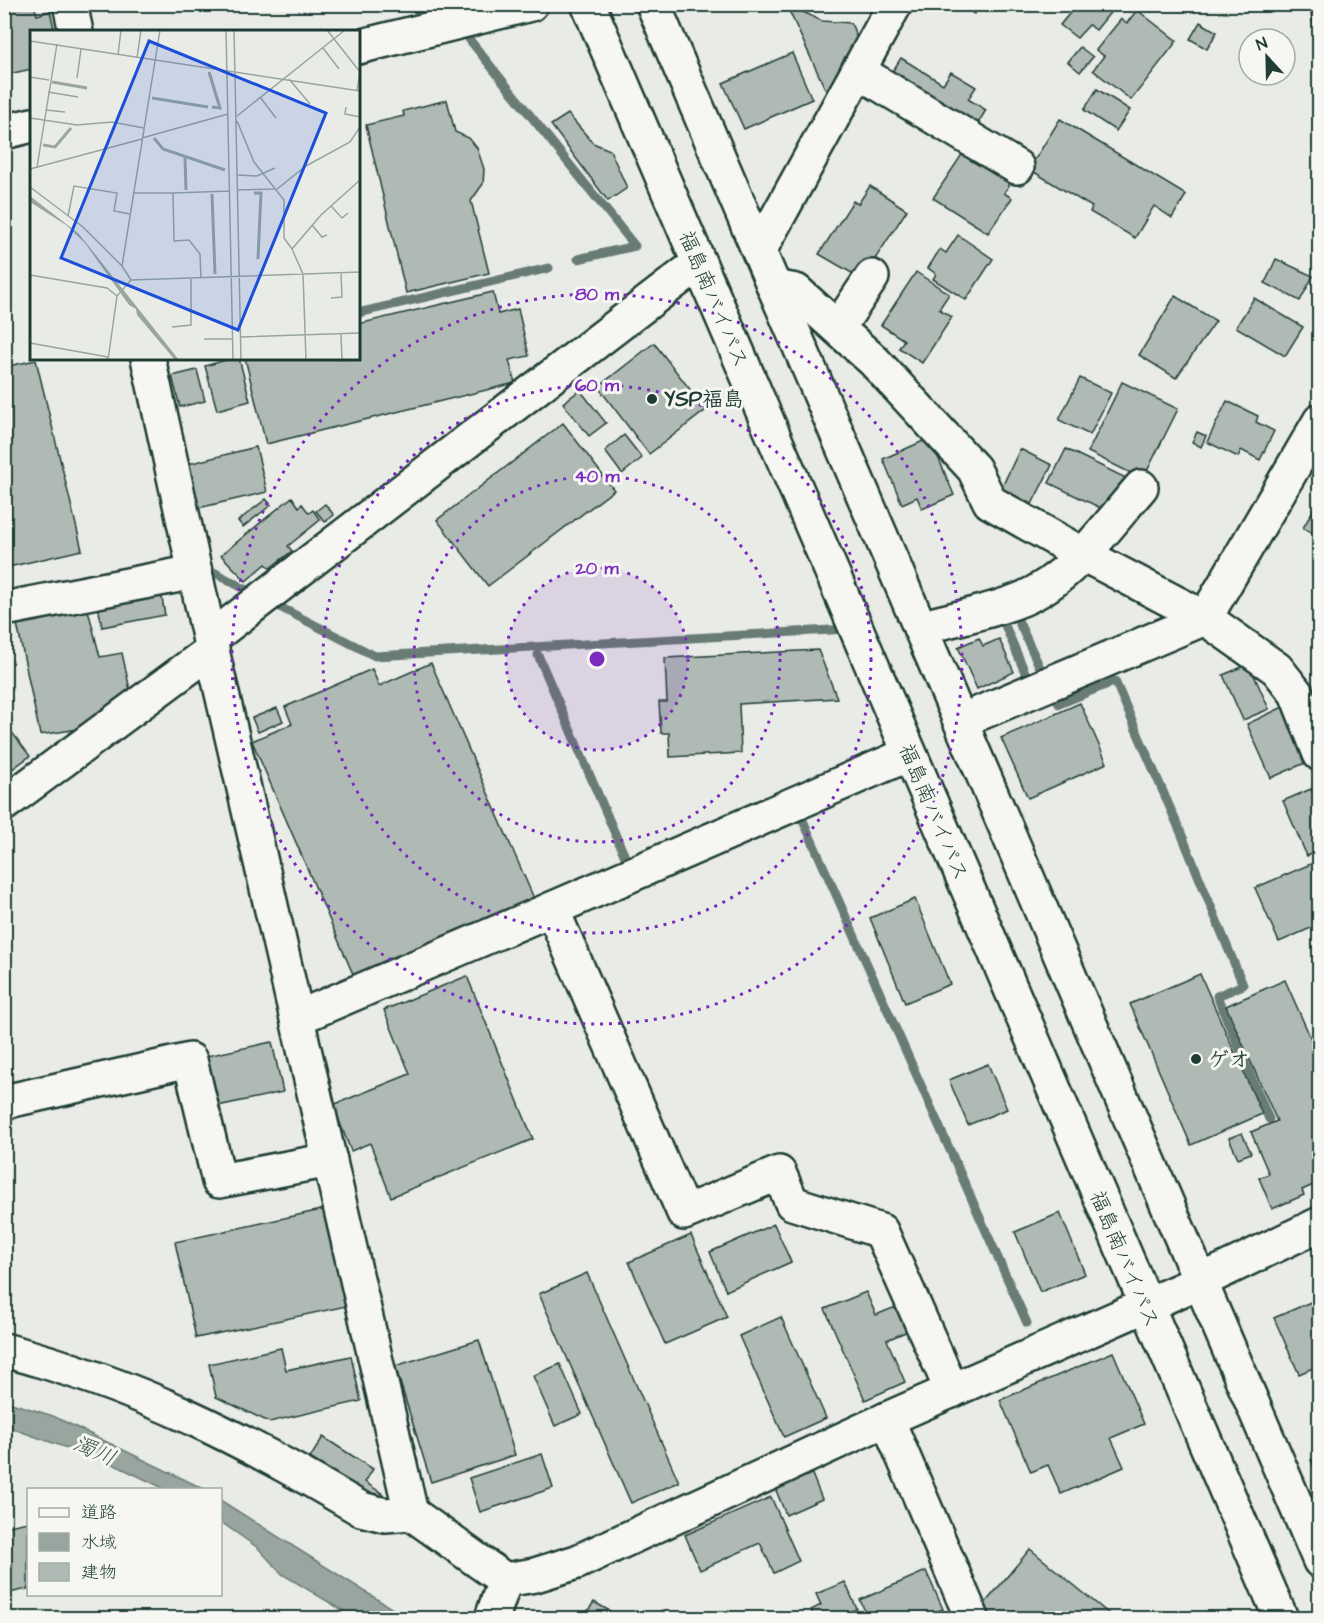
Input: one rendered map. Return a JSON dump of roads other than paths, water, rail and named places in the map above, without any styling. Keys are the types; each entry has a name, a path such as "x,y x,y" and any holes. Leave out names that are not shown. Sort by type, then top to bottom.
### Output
{"main road":[{"path":"70,4 76,30"},
{"path":"360,47 531,4"},
{"name":"福島南バイパス","path":"588,4 1281,1618"},
{"path":"653,4 1320,1561"},
{"path":"759,251 895,4"},
{"path":"858,71 1017,167"},
{"path":"4,132 30,126"},
{"path":"4,804 699,263"},
{"path":"838,328 872,277"},
{"path":"774,287 796,291 838,328 879,355 974,469 990,502 1082,554 1205,618 1277,669 1296,693 1320,754"},
{"path":"148,360 211,644 411,1513 497,1602 535,1575 578,1562 887,1419 1201,1281 1320,1224"},
{"path":"961,721 1205,618 1320,421"},
{"path":"921,628 964,619 1022,599 1044,588 1082,554 1141,487"},
{"path":"4,609 195,572"},
{"path":"297,1018 909,754"},
{"path":"552,909 684,1213 779,1173 792,1203 881,1231 952,1391"},
{"path":"4,1102 190,1060 219,1181 330,1160"},
{"path":"4,1350 65,1366 212,1426 361,1509 385,1515 411,1513"},
{"path":"887,1419 972,1618"}],"water":[{"name":"濁川","path":"5,1401 53,1416 202,1488 163,1488 115,1465 5,1426"},
{"path":"222,1501 407,1618 355,1618 282,1574 258,1548 222,1523"}],"waterway":[{"path":"469,39 635,246 578,259"},
{"path":"360,313 549,268"},
{"path":"208,569 256,595"},
{"path":"272,603 375,656 849,629"},
{"path":"1021,611 1015,614 1043,674"},
{"path":"998,617 1001,616 1027,677"},
{"path":"538,655 626,859"},
{"path":"1053,690 1059,704 1115,681 1181,833 1243,985 1217,996 1269,1119"},
{"path":"801,816 1027,1323"}],"place":[{"name":"YSP福島","path":"652,399"},
{"name":"ゲオ","path":"1196,1059"}]}
